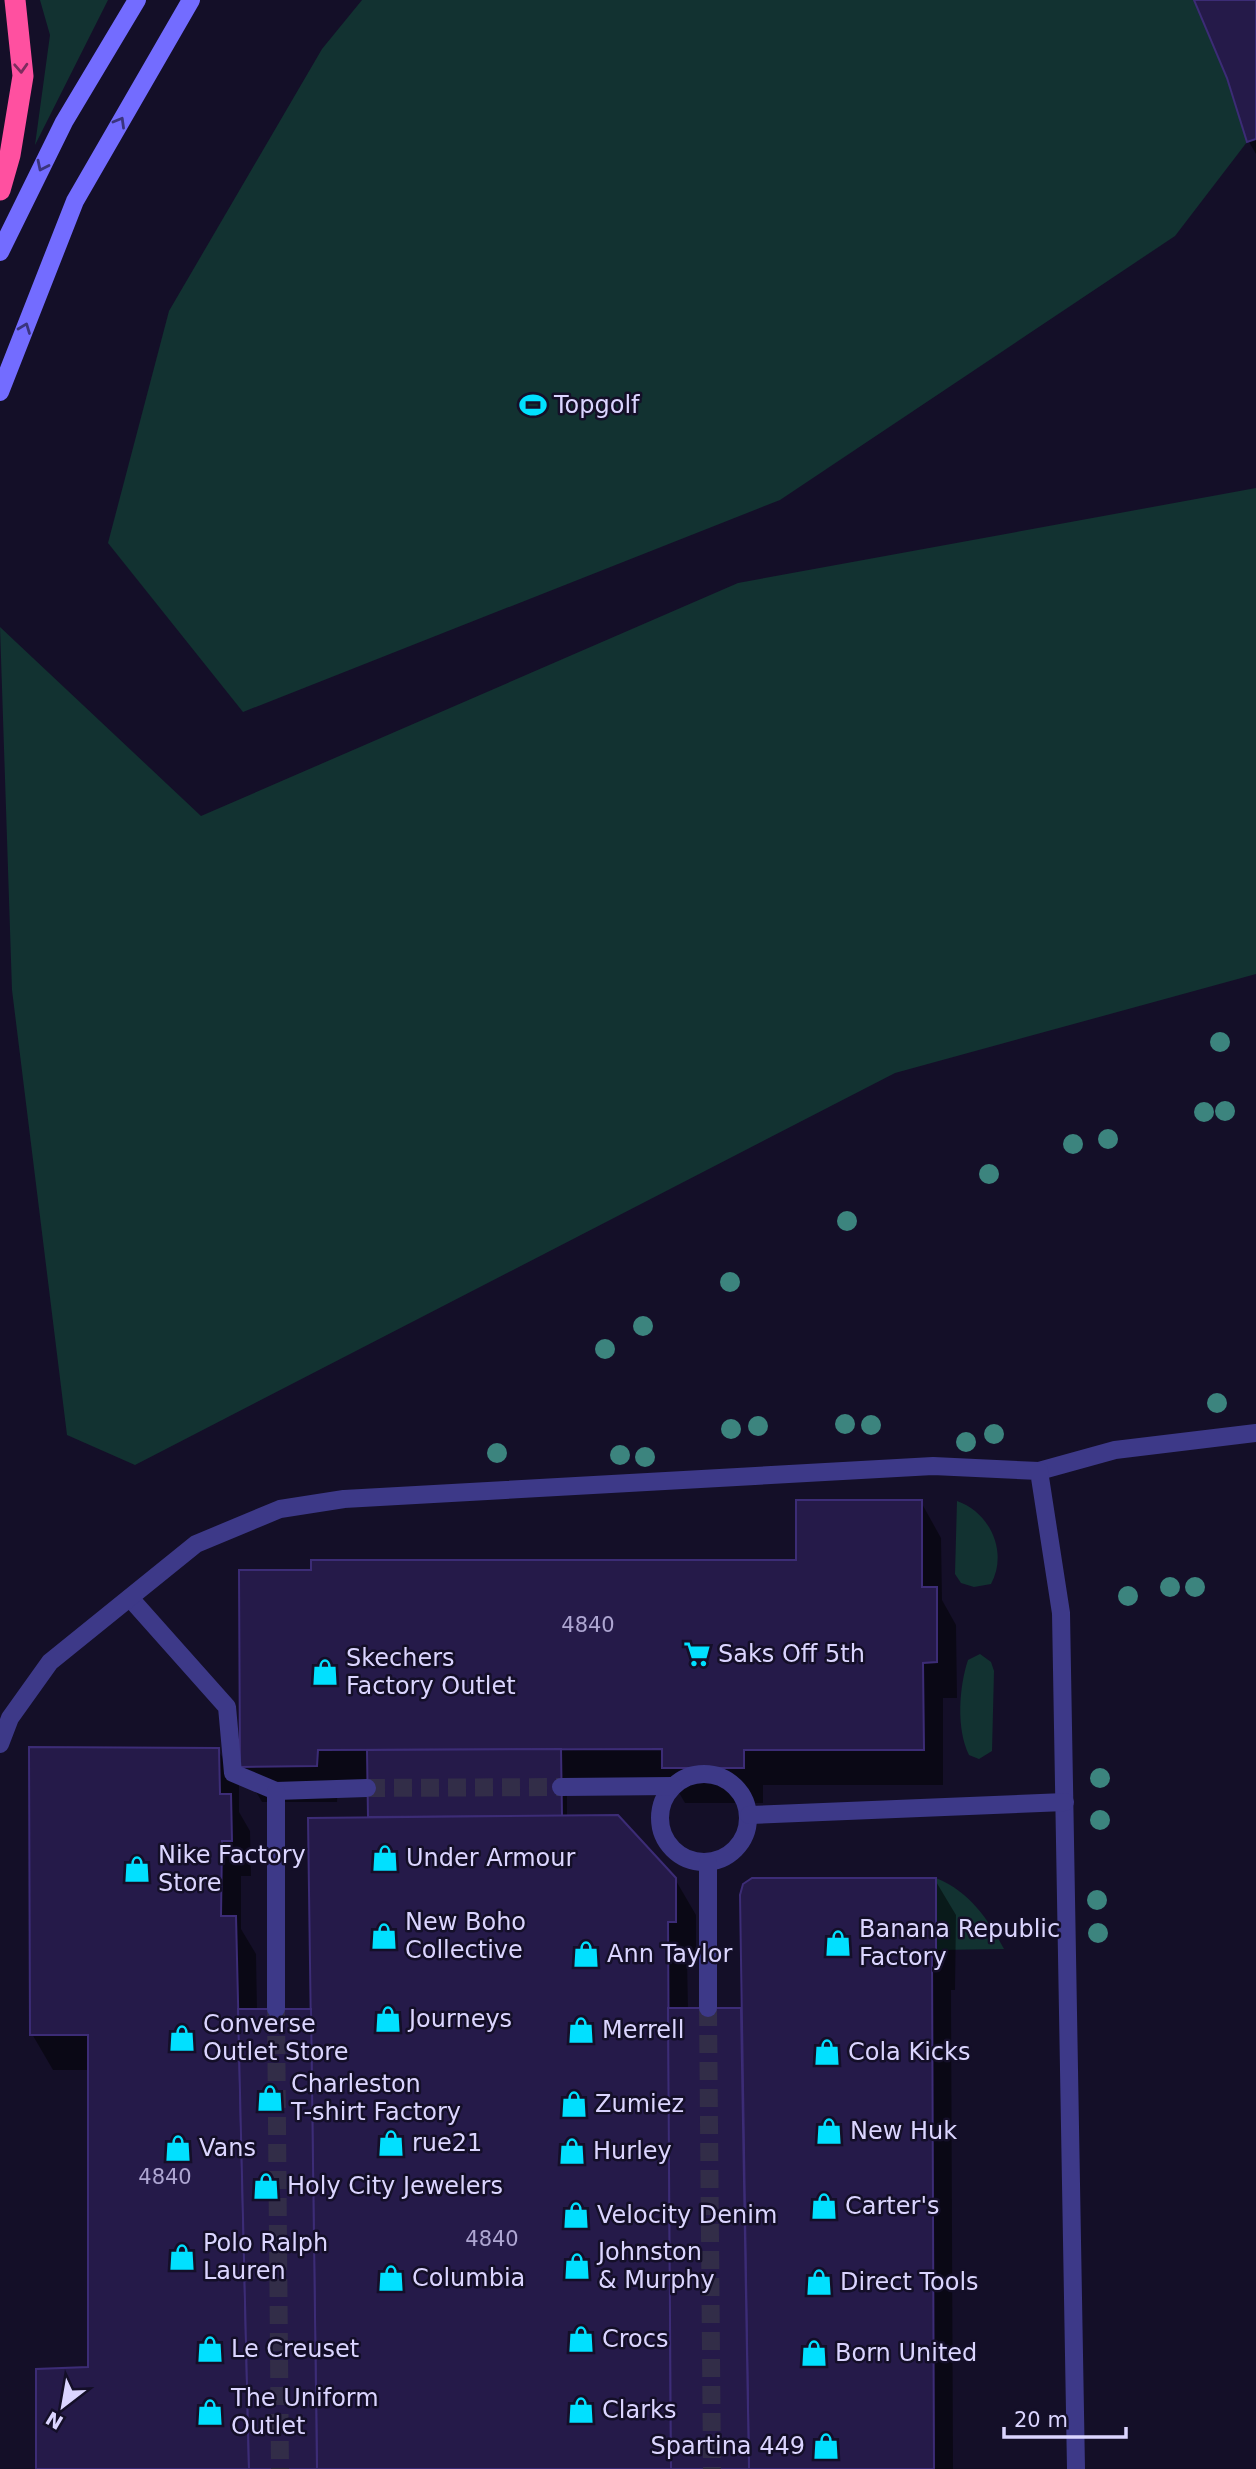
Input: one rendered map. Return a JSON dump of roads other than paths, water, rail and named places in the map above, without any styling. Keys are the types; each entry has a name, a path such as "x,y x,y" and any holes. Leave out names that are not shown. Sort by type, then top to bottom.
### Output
{"highway":[{"path":"0,190 10,155 23,76 15,0"}],"street":[{"path":"0,252 64,122 137,0"},
{"path":"0,392 75,201 191,0"},
{"path":"0,1744 10,1718 50,1662 196,1544 280,1509 344,1499 933,1466 1039,1471 1115,1450 1256,1433"},
{"path":"1039,1471 1061,1613 1076,2469"},
{"path":"130,1598 227,1707 233,1773 275,1791 367,1788"},
{"path":"699,1773 727,1779 745,1801 748,1815 748,1827 738,1847 729,1855 708,1862 681,1856 663,1836 660,1809 673,1786 685,1777 699,1773"},
{"path":"561,1787 673,1786"},
{"path":"275,1791 276,2009"},
{"path":"748,1815 1065,1802"},
{"path":"708,1862 708,2008"}],"tunnel":[{"path":"367,1788 561,1787"},
{"path":"708,2008 712,2469"},
{"path":"276,2009 280,2469"}],"place":[{"name":"Topgolf","path":"533,405"},
{"name":"Saks Off 5th","path":"697,1654"},
{"name":"Skechers Factory Outlet","path":"325,1672"},
{"name":"Under Armour","path":"385,1858"},
{"name":"Nike Factory Store","path":"137,1869"},
{"name":"New Boho Collective","path":"384,1936"},
{"name":"Banana Republic Factory","path":"838,1943"},
{"name":"Ann Taylor","path":"586,1954"},
{"name":"Journeys","path":"388,2019"},
{"name":"Merrell","path":"581,2030"},
{"name":"Converse Outlet Store","path":"182,2038"},
{"name":"Cola Kicks","path":"827,2052"},
{"name":"Charleston T-shirt Factory","path":"270,2098"},
{"name":"Zumiez","path":"574,2104"},
{"name":"New Huk","path":"829,2131"},
{"name":"rue21","path":"391,2143"},
{"name":"Vans","path":"178,2148"},
{"name":"Hurley","path":"572,2151"},
{"name":"Holy City Jewelers","path":"266,2186"},
{"name":"Carter's","path":"824,2206"},
{"name":"Velocity Denim","path":"576,2215"},
{"name":"Polo Ralph Lauren","path":"182,2257"},
{"name":"Johnston & Murphy","path":"577,2266"},
{"name":"Columbia","path":"391,2278"},
{"name":"Direct Tools","path":"819,2282"},
{"name":"Crocs","path":"581,2339"},
{"name":"Le Creuset","path":"210,2349"},
{"name":"Born United","path":"814,2353"},
{"name":"Clarks","path":"581,2410"},
{"name":"The Uniform Outlet","path":"210,2412"},
{"name":"Spartina 449","path":"826,2446"}]}
